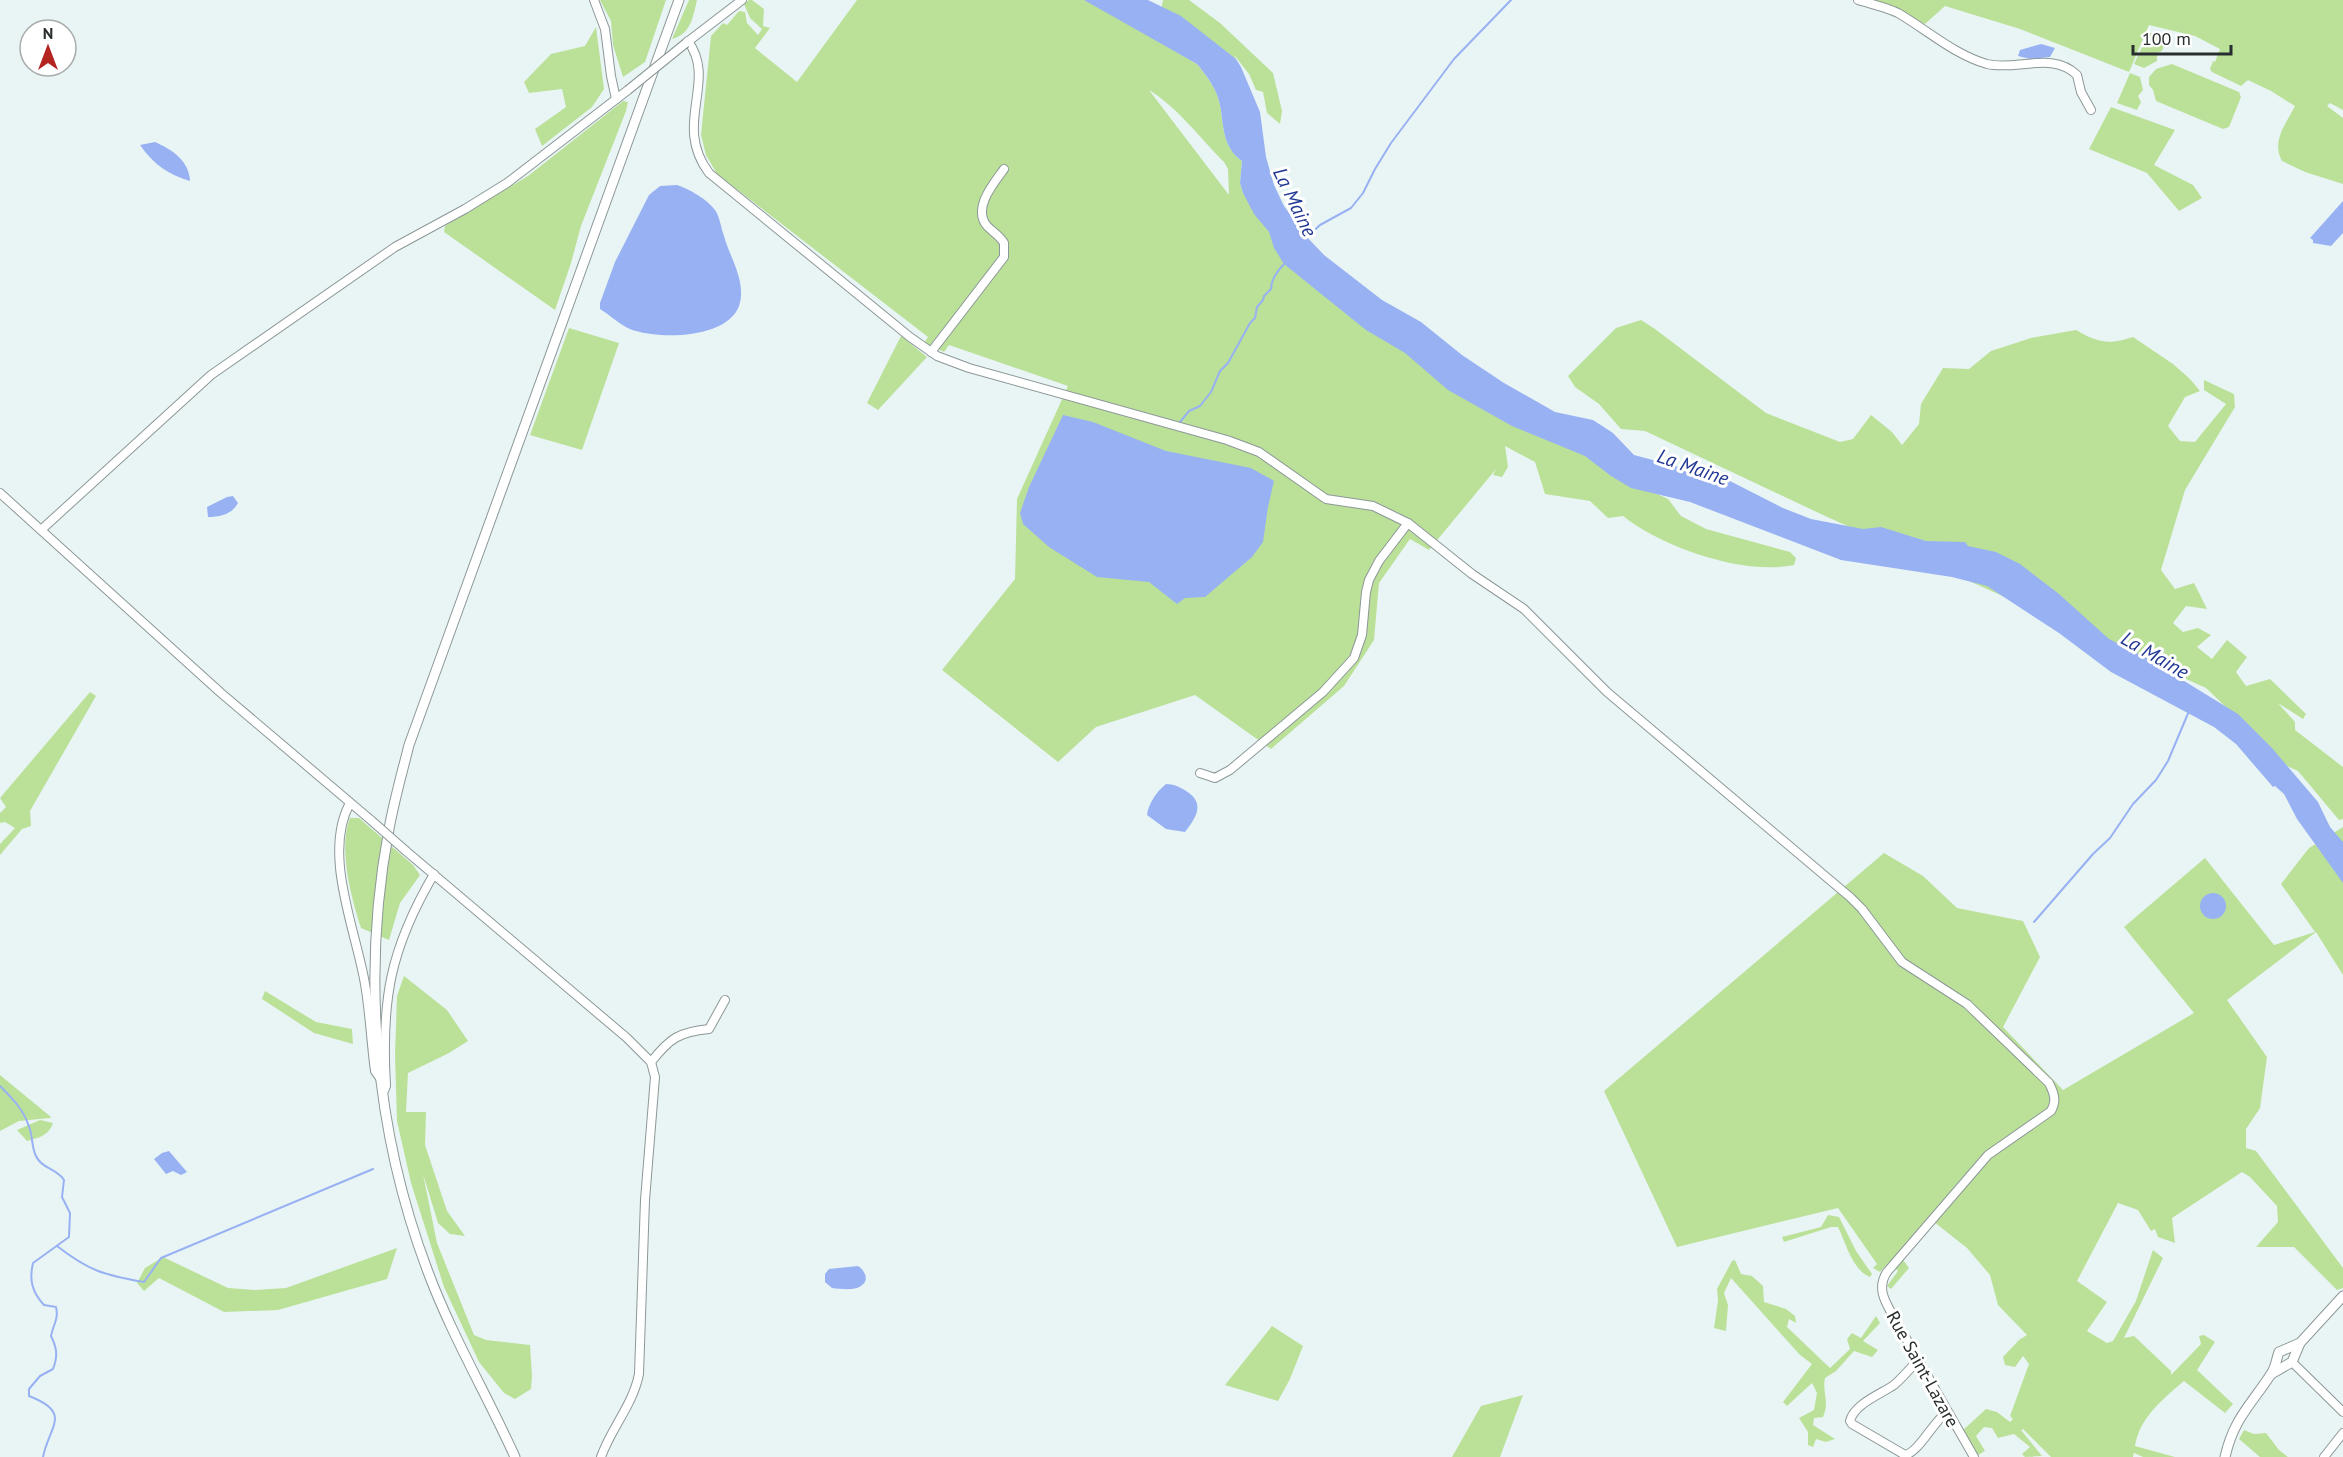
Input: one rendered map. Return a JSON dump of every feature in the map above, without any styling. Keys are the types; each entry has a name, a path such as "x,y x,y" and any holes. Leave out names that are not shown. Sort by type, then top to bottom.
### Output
{"main road":[{"path":"515,1457 459,1345 428,1272 396,1169 380,1078 376,990 380,897 389,829 409,745 679,0"},
{"path":"2271,1374 2290,1359 2300,1343 2343,1296"},
{"path":"2225,1457 2229,1441 2242,1413 2271,1374 2279,1352 2290,1359"}],"street":[{"path":"594,0 606,29 616,99"},
{"path":"41,530 211,375 395,247 507,183 741,0"},
{"path":"1858,0 1896,12 1959,51 1982,62 2004,66 2051,63 2064,67 2077,75 2081,92 2091,110"},
{"path":"687,43 697,58 699,67 693,124 694,141 699,156 709,173 930,352 969,368 1240,444 1259,452 1326,499 1373,506 1408,523 1379,561 1369,580 1364,601 1362,635 1354,658 1323,692 1230,770 1215,777 1200,773"},
{"path":"930,352 1004,257 1004,243 984,221 983,210 989,189 1004,169"},
{"path":"0,493 221,693 627,1038 651,1062 655,1077 645,1200 639,1374 632,1399 606,1441 601,1457"},
{"name":"Rue Saint-Lazare","path":"1408,523 1472,574 1524,609 1607,692 1850,897 1862,909 1902,962 1967,1004 2049,1083 2054,1098 2051,1111 1988,1155 1884,1278 1881,1287 1886,1304 1917,1361 1974,1457"},
{"path":"350,803 344,814 341,828 342,881 365,986 375,1071 380,1078"},
{"path":"383,1095 387,1086 384,1048 385,1012 393,968 406,926 434,874"},
{"path":"651,1062 671,1039 685,1033 709,1029 725,999"},
{"path":"2290,1359 2343,1412"},
{"path":"1917,1361 1895,1384 1874,1396 1854,1413 1850,1421 1905,1455 1913,1451 1939,1418 1947,1413"},
{"path":"2324,1457 2343,1433"}],"green space":[{"path":"600,0 666,0 645,62 623,77 613,45 611,21"},
{"path":"689,0 697,0 690,24 683,33 672,39"},
{"path":"752,0 764,9 763,26 770,28 755,48 797,82 857,0 1088,0 1197,64 1219,99 1227,143 1242,161 1240,183 1243,193 1567,445 1617,475 1668,499 1681,516 1706,529 1790,552 1796,558 1794,565 1751,566 1703,556 1658,538 1623,516 1608,518 1590,501 1545,494 1535,462 1505,446 1508,467 1502,477 1493,475 1496,469 1429,550 1410,539 1379,583 1374,640 1344,686 1271,749 1195,695 1096,727 1058,762 942,670 1015,579 1017,499 1068,386 949,345 944,352 938,349 942,343 935,340 931,346 924,343 928,337 717,174 706,155 701,135 711,36 723,23 727,25 739,11 745,12 747,23 758,35 762,29 750,18 744,4","holes":["1149,90 1160,97 1224,162 1228,169 1229,195"]},
{"path":"1163,0 1189,0 1220,23 1273,73 1282,111 1280,124 1267,113 1263,92 1256,90 1249,74 1234,55 1252,98 1246,99 1161,11"},
{"path":"1873,0 2343,0 2343,110 2330,103 2327,106 2343,118 2343,184 2305,172 2282,161 2279,154 2279,140 2295,106 2248,80 2241,86 2212,72 2210,69 2220,49 2195,36 2149,25 2129,72 2020,29 1945,6 1925,24"},
{"path":"596,27 604,89 592,107 542,146 535,129 566,107 562,89 529,93 524,82 551,54 585,46"},
{"path":"2152,33 2166,40 2162,51 2157,53 2157,61 2144,68 2134,64 2148,34"},
{"path":"2172,64 2239,92 2241,97 2229,127 2223,129 2156,101 2149,85 2149,77 2156,69"},
{"path":"2130,73 2140,77 2143,90 2138,96 2141,102 2137,110 2117,103"},
{"path":"623,101 628,102 626,111 581,226 555,310 444,232 445,226 528,176"},
{"path":"2111,107 2175,130 2154,165 2193,185 2202,198 2179,211 2147,173 2089,149"},
{"path":"1641,320 1766,413 1840,442 1853,439 1871,415 1892,432 1902,445 1919,424 1921,404 1943,368 1969,369 1991,351 2031,338 2076,330 2091,338 2110,342 2133,337 2173,364 2190,379 2200,391 2185,397 2168,426 2180,441 2195,442 2226,404 2204,390 2204,380 2234,394 2235,407 2185,490 2161,570 2175,589 2194,583 2207,609 2186,606 2173,623 2183,632 2198,628 2211,635 2197,647 2212,659 2227,640 2247,657 2236,672 2246,686 2270,679 2306,714 2303,719 2278,703 2295,722 2295,730 2343,767 2343,819 2339,820 2298,771 2287,766 2206,688 1823,515 1645,431 1621,429 1599,404 1575,387 1568,376 1616,328"},
{"path":"569,328 619,343 582,450 530,435"},
{"path":"901,336 927,357 878,410 867,403"},
{"path":"90,692 96,696 30,811 31,826 22,829 0,855 0,844 15,828 5,822 0,823 0,813 6,807 0,798"},
{"path":"350,818 359,818 413,865 420,875 400,903 389,940 361,928 347,873 345,843"},
{"path":"2343,827 2343,975 2316,932 2227,1000 2267,1057 2260,1108 2246,1129 2246,1148 2256,1151 2343,1268 2343,1288 2337,1290 2294,1247 2256,1247 2278,1222 2277,1206 2250,1177 2242,1172 2172,1218 2175,1243 2158,1237 2155,1229 2151,1231 2138,1210 2118,1203 2077,1281 2107,1302 2087,1331 2107,1343 2113,1341 2136,1301 2153,1250 2163,1258 2124,1338 2134,1336 2171,1371 2171,1375 2201,1344 2199,1336 2204,1335 2215,1342 2197,1370 2233,1404 2225,1413 2184,1381 2153,1410 2138,1436 2135,1446 2175,1457 2143,1457 2134,1453 2133,1457 2051,1457 2023,1429 2021,1430 2042,1456 2025,1457 2022,1454 2030,1447 2014,1434 1998,1438 1992,1428 1984,1427 1976,1436 1985,1451 1978,1455 1962,1431 1986,1409 1997,1412 2010,1422 2013,1419 2010,1416 2029,1364 2023,1356 2015,1367 2005,1365 2003,1357 2027,1335 1998,1305 1990,1275 1967,1248 1929,1218 1898,1253 1909,1268 1891,1289 1887,1286 1898,1271 1889,1262 1880,1272 1873,1268 1877,1264 1838,1208 1677,1247 1604,1091 1884,853 1923,876 1957,908 2023,921 2040,957 2003,1027 2063,1090 2194,1013 2124,927 2205,858 2274,945 2315,932 2281,884 2309,848"},
{"path":"404,976 447,1010 468,1041 408,1073 406,1112 426,1112 425,1145 447,1211 465,1236 450,1234 438,1223 423,1174 437,1243 474,1335 486,1340 530,1345 531,1389 515,1399 504,1393 479,1362 444,1287 411,1183 397,1121 395,1055 397,996"},
{"path":"265,991 316,1022 352,1029 353,1044 314,1033 262,999"},
{"path":"0,1075 51,1117 19,1121 0,1131"},
{"path":"40,1120 53,1123 46,1133 39,1137 27,1141 17,1130"},
{"path":"1828,1215 1839,1217 1856,1251 1872,1274 1870,1277 1854,1262 1838,1227 1831,1227 1784,1242 1782,1237 1821,1227"},
{"path":"397,1248 387,1279 278,1310 224,1312 159,1278 144,1291 137,1283 145,1268 163,1257 228,1288 255,1290 286,1288"},
{"path":"1735,1260 1741,1274 1752,1276 1763,1286 1764,1302 1786,1309 1795,1316 1796,1323 1789,1319 1787,1327 1830,1368 1850,1349 1847,1339 1852,1333 1861,1338 1876,1316 1880,1323 1863,1341 1878,1350 1872,1357 1854,1351 1836,1371 1825,1378 1825,1412 1823,1417 1814,1418 1813,1425 1835,1439 1826,1442 1816,1439 1813,1447 1808,1445 1808,1432 1799,1418 1814,1410 1817,1393 1812,1383 1787,1406 1783,1402 1812,1364 1800,1355 1731,1278 1724,1293 1728,1305 1726,1331 1714,1328 1718,1301 1717,1289 1732,1261"},
{"path":"1272,1326 1303,1346 1290,1379 1278,1401 1225,1385"},
{"path":"1523,1395 1500,1457 1452,1457 1481,1406"},
{"path":"2244,1430 2254,1434 2266,1433 2279,1450 2288,1457 2260,1457 2239,1439"}],"water":[{"path":"1084,0 1148,0 1181,16 1236,59 1260,112 1266,157 1274,185 1284,206 1306,236 1324,255 1382,300 1421,322 1462,355 1504,383 1555,412 1593,420 1613,433 1634,455 1728,480 1783,508 1811,519 1863,529 1881,527 1926,541 1965,542 1968,546 1996,552 2020,564 2059,594 2109,639 2145,657 2238,714 2272,748 2318,802 2330,827 2343,842 2343,883 2297,819 2284,794 2275,786 2273,787 2236,744 2214,727 2111,672 2059,633 1987,586 1952,577 1841,560 1690,502 1631,488 1585,456 1512,426 1448,390 1405,353 1366,330 1284,264 1274,248 1269,232 1254,214 1243,193 1240,183 1242,161 1227,143 1217,94 1197,64"},
{"path":"2041,44 2055,48 2050,57 2030,59 2018,56 2020,50"},
{"path":"155,142 179,157 187,168 190,181 162,168 140,145"},
{"path":"677,185 703,198 717,213 737,270 741,288 739,306 732,317 721,325 706,331 673,335 642,333 630,329 600,309 600,303 615,262 649,195 660,186"},
{"path":"2343,201 2343,233 2331,246 2313,243 2310,238"},
{"path":"1063,415 1093,422 1166,451 1251,468 1274,481 1263,542 1252,557 1205,597 1185,598 1177,604 1149,582 1097,577 1049,547 1023,524 1020,513 1029,487"},
{"path":"233,496 238,503 233,510 222,515 208,517 207,507"},
{"path":"1166,784 1184,789 1197,802 1195,817 1185,832 1166,829 1147,815 1153,798"},
{"path":"2213,893 2222,897 2226,906 2222,915 2213,919 2204,915 2200,906 2204,897"},
{"path":"169,1151 187,1172 181,1175 173,1171 166,1174 154,1159"},
{"path":"858,1266 866,1277 864,1283 857,1288 832,1288 825,1282 825,1274 829,1269"}],"waterway":[{"name":"La Maine","path":"1306,238 1320,225 1351,208 1363,193 1391,143 1454,59 1511,0"},
{"path":"1180,422 1189,411 1200,406 1211,392 1220,371 1228,363 1255,318 1257,307 1271,289 1275,275 1285,263"},
{"path":"2034,922 2093,854 2110,838 2133,804 2156,780 2168,761 2189,711"},
{"path":"0,1086 23,1113 31,1132 34,1152 38,1160 64,1180 62,1197 70,1213 69,1237 33,1263 32,1269 32,1286 37,1295 44,1305 56,1307 57,1311 51,1336 56,1352 53,1369 40,1376 29,1389 29,1396 51,1408 54,1415 53,1429 43,1457"},
{"path":"57,1246 88,1267 118,1277 144,1282 161,1258 373,1169"}]}
